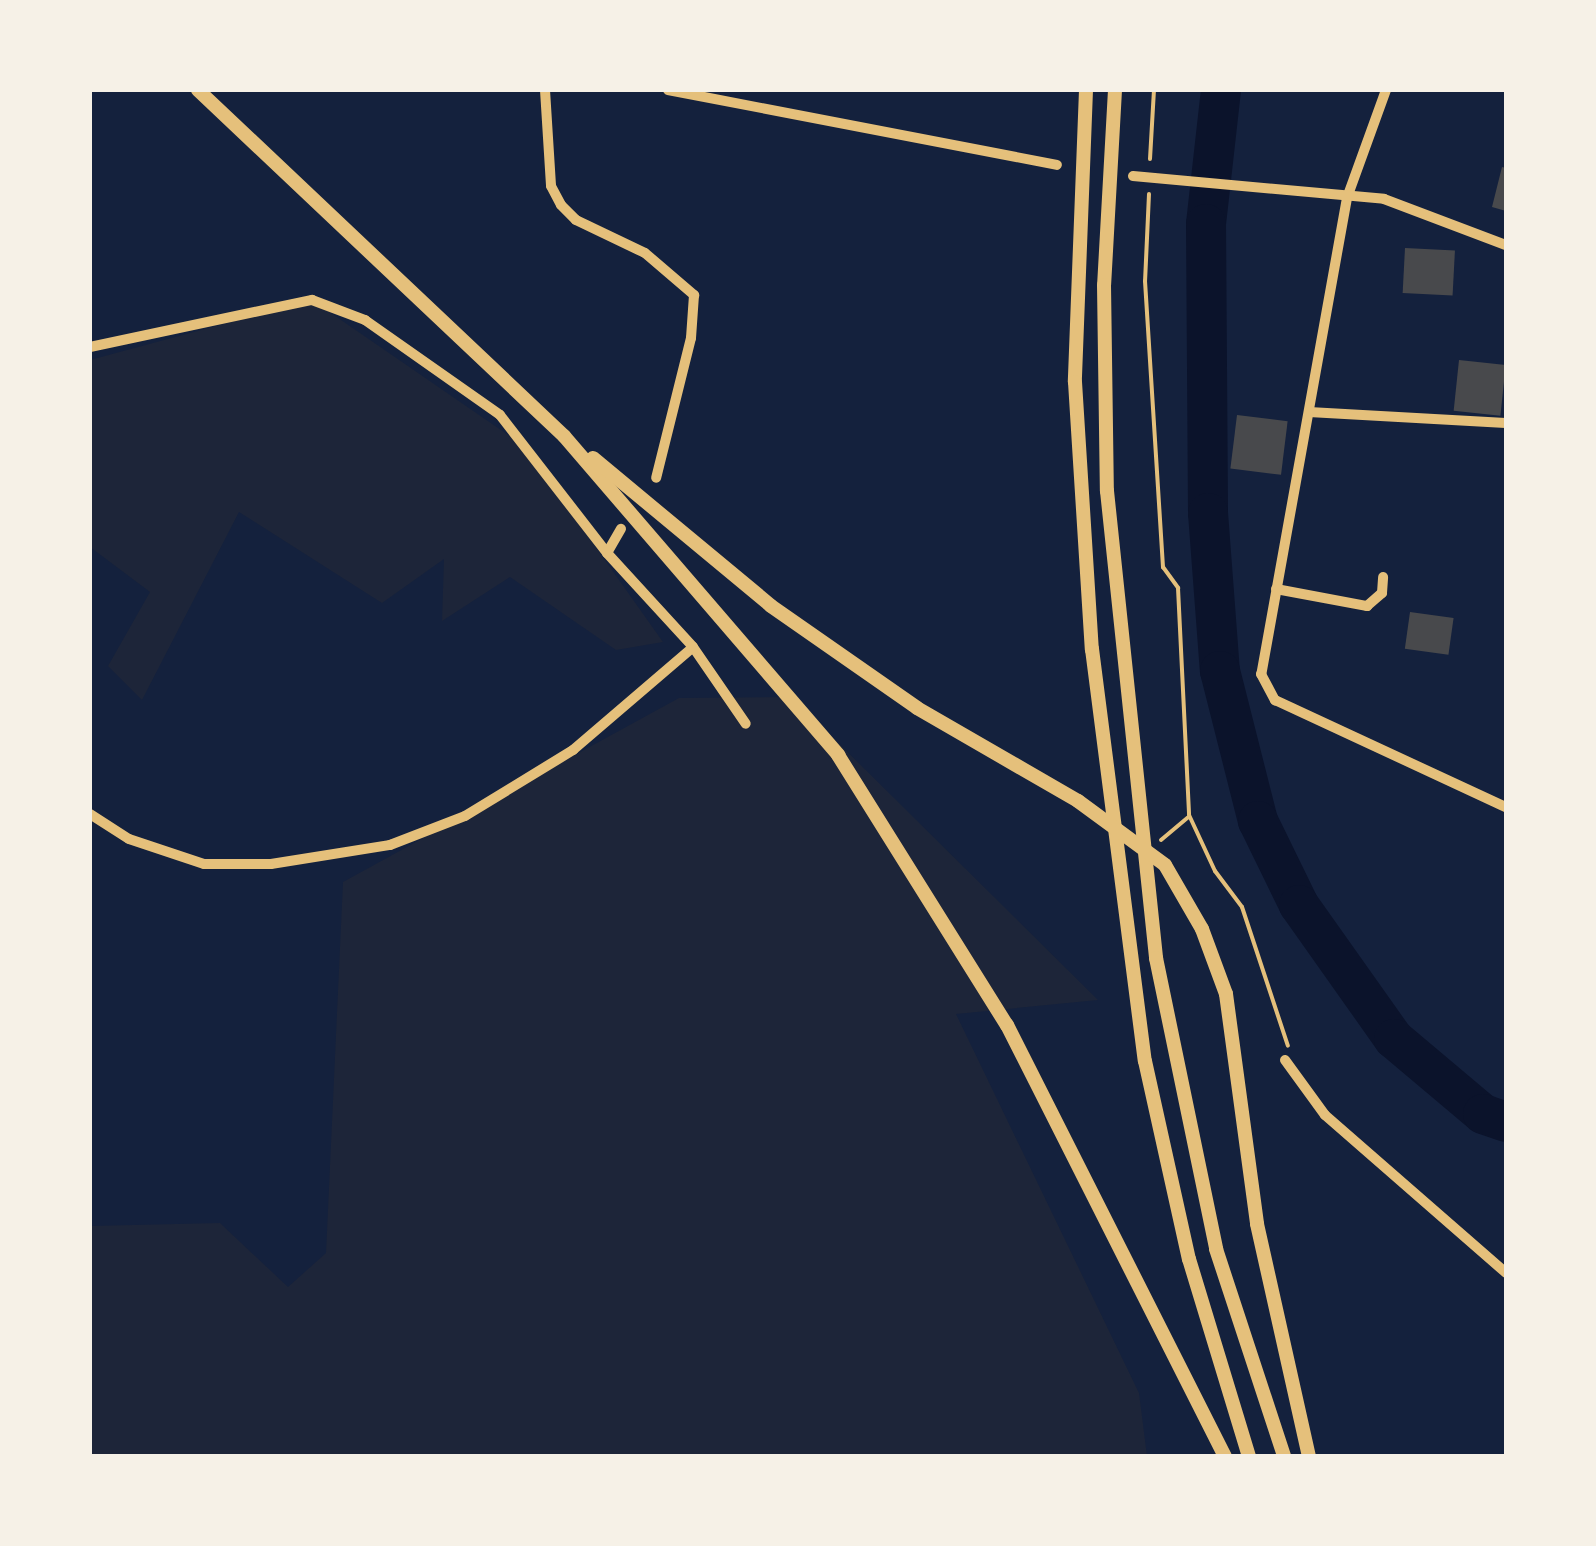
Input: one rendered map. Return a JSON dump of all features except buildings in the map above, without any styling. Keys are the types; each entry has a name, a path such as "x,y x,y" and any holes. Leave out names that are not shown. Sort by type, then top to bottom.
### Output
{"main road":[{"path":"198,90 564,436 819,640 916,708 1150,849 1192,909 1226,994 1257,1224 1308,1456"},
{"path":"1086,90 1075,382 1082,530 1104,752 1146,1061 1189,1260 1248,1456"},
{"path":"1115,90 1103,382 1131,747 1172,1056 1216,1249 1284,1456"},
{"path":"564,436 751,646 838,755 889,831 1007,1025 1225,1456"}],"street":[{"path":"545,90 551,186 562,205 576,220 644,253 694,296 691,338 656,478"},
{"path":"668,90 1057,165"},
{"path":"1386,90 1347,198 1261,674 1275,700 1506,807"},
{"path":"1134,176 1166,176 1400,202 1506,245"},
{"path":"90,346 312,300 365,320 500,415 607,553 692,647 746,724"},
{"path":"1309,412 1506,423"},
{"path":"607,553 622,529"},
{"path":"1276,589 1367,606 1382,593 1383,577"},
{"path":"90,814 129,839 204,864 271,864 390,846 465,816 573,750 692,647"},
{"path":"1285,1060 1325,1115 1506,1273"}],"path":[{"path":"1154,90 1145,281 1163,568 1178,588 1189,816 1215,871 1242,907 1289,1049 1285,1060"},
{"path":"1150,849 1189,816"}],"shaded area":[{"path":"312,300 524,446 663,642 616,650 510,577 442,621 444,559 382,603 239,512 142,700 108,666 150,592 90,547 90,360"},
{"path":"792,697 1098,1000 956,1014 1139,1393 1147,1456 90,1456 90,1226 220,1223 288,1287 326,1253 343,882 679,698"}],"waterway":[{"path":"1221,90 1206,224 1208,513 1220,671 1258,821 1299,905 1394,1039 1483,1114 1506,1122"}]}
